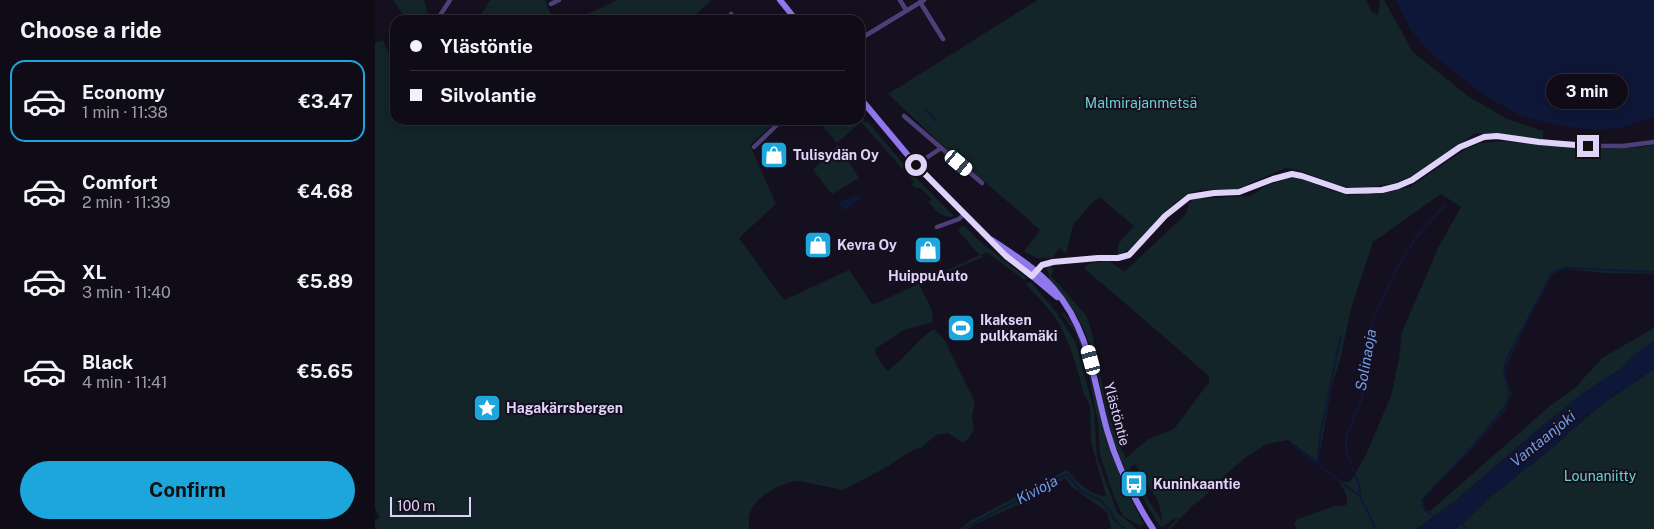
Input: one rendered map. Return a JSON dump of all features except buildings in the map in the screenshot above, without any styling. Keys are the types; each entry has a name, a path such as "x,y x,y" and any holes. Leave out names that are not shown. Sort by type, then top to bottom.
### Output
{"main road":[{"path":"779,0 792,15"},
{"name":"Ylästöntie","path":"865,104 916,165 964,214 1006,256 1034,274 1064,303 1076,321 1088,350 1107,428 1118,462 1131,492 1153,529"}],"street":[{"path":"440,15 450,0"},
{"path":"551,4 559,0"},
{"path":"900,0 906,10"},
{"path":"865,36 922,1 943,40"},
{"path":"904,116 982,182"},
{"path":"754,147 777,125"},
{"path":"1034,274 1042,265 1053,262 1118,258 1129,255 1165,216 1189,197 1239,192 1292,174 1346,191 1367,192 1382,190 1405,183 1460,147 1484,137 1497,136 1588,146 1623,146 1654,142"},
{"path":"916,165 941,148"},
{"path":"937,227 959,219 964,214"}],"green space":[{"path":"393,0 424,0 428,15 403,15"},
{"path":"490,0 545,0 551,15 481,15"},
{"path":"617,0 712,0 695,15 586,15"},
{"name":"Malmirajanmetsä","path":"1038,0 1366,0 1372,12 1378,15 1380,0 1384,0 1413,52 1468,96 1507,119 1543,131 1543,141 1476,133 1414,175 1399,182 1371,187 1352,188 1334,184 1299,170 1286,168 1237,189 1198,190 1175,203 1134,246 1117,257 1119,243 1134,226 1100,197 1092,203 1073,225 1066,254 1059,248 1053,258 1037,258 1025,252 1025,250 1040,230 940,143 888,94"},
{"path":"383,40 390,57 390,125 772,125 750,145 776,204 739,238 784,300 849,270 873,305 980,255 958,231 962,225 964,226 983,244 1027,278 1024,280 987,252 981,255 983,257 919,284 932,311 933,322 904,330 875,349 876,355 887,371 934,329 944,339 975,402 972,416 974,429 969,438 963,443 948,433 936,435 922,447 906,454 887,467 843,490 799,481 777,487 763,496 753,507 749,517 749,529 375,529 375,520 380,518 375,508 375,43"},
{"path":"867,121 911,173 954,216 946,217 934,208 928,202 932,199 920,187 917,189 912,185 914,182 864,125 865,122"},
{"path":"821,125 858,125 837,143"},
{"path":"1503,141 1597,149 1654,145 1654,274 1606,273 1565,269 1551,275 1507,364 1505,374 1512,395 1505,410 1474,447 1423,500 1426,510 1430,511 1551,405 1575,388 1602,358 1654,328 1654,341 1635,354 1623,367 1582,394 1454,502 1416,529 1297,529 1294,523 1298,519 1334,506 1346,505 1346,495 1337,479 1345,482 1351,481 1365,457 1391,396 1399,359 1402,332 1438,248 1461,207 1441,194 1373,242 1351,309 1340,360 1332,385 1318,462 1288,440 1267,444 1245,458 1227,473 1170,529 1167,529 1178,518 1163,527 1160,526 1147,506 1134,479 1131,479 1114,442 1090,344 1075,314 1048,280 1049,274 1046,268 1051,264 1053,271 1051,276 1086,315 1091,329 1113,429 1126,458 1148,439 1174,429 1209,382 1209,376 1084,267 1091,263 1109,261 1124,272 1186,214 1189,203 1196,199 1250,196 1268,185 1299,177 1332,191 1351,195 1379,194 1410,187 1466,149 1481,143","holes":["1135,464 1158,501 1163,522 1145,495 1137,477 1129,468"]},
{"path":"838,145 859,178 832,194 813,170"},
{"path":"1031,282 1056,312 1076,343 1094,411 1097,457 1117,512 1137,529 1109,529 1111,527 1107,512 1072,487 1065,478 1031,499 968,529 960,529 970,521 1067,470 1079,483 1089,490 1106,496 1091,442 1090,407 1084,395 1073,356 1066,337 1056,319 1026,284"},
{"path":"1064,313 1081,341 1114,461 1144,524 1140,526 1123,516 1114,497 1100,455 1098,422 1085,357 1075,332 1062,314"},
{"name":"Lounaniitty","path":"1654,369 1654,529 1456,529 1493,495 1557,444 1605,402"}],"water":[{"path":"1396,0 1654,0 1654,117 1620,128 1597,130 1547,123 1521,116 1485,96 1430,53 1411,30"},
{"path":"857,195 860,198 845,211 837,203"},
{"name":"Vantaanjoki","path":"1654,341 1654,369 1605,402 1574,427 1557,444 1493,495 1460,526 1456,529 1416,529 1454,502 1582,394 1623,367 1635,354"}],"waterway":[{"path":"925,108 936,121"},
{"name":"Solinaoja","path":"1376,529 1360,496 1359,485 1346,450 1346,437 1361,401 1367,377 1368,350 1374,316 1396,270 1416,237 1446,204"},
{"path":"1435,517 1425,510 1422,500 1474,445 1504,408 1510,396 1504,372 1506,361 1552,273 1566,268 1654,272"},
{"path":"1318,463 1320,436 1341,335"},
{"path":"1290,444 1360,496"},
{"name":"Kivioja","path":"963,529 1067,474 1081,491 1100,500 1111,512 1114,520 1125,529"},
{"path":"1462,522 1465,529"}],"place":[{"name":"Tulisydän Oy","path":"774,155"},
{"name":"Kevra Oy","path":"818,245"},
{"name":"HuippuAuto","path":"928,250"},
{"name":"Ikaksen pulkkamäki","path":"961,328"},
{"name":"Hagakärrsbergen","path":"487,408"},
{"name":"Kuninkaantie","path":"1134,484"}],"route":[{"path":"916,165 1006,256 1032,276 1042,265 1053,262 1118,258 1129,255 1165,216 1189,197 1203,194 1239,192 1292,174 1346,191 1367,192 1382,190 1412,180 1460,147 1484,137 1497,136 1523,141 1588,146"}]}
